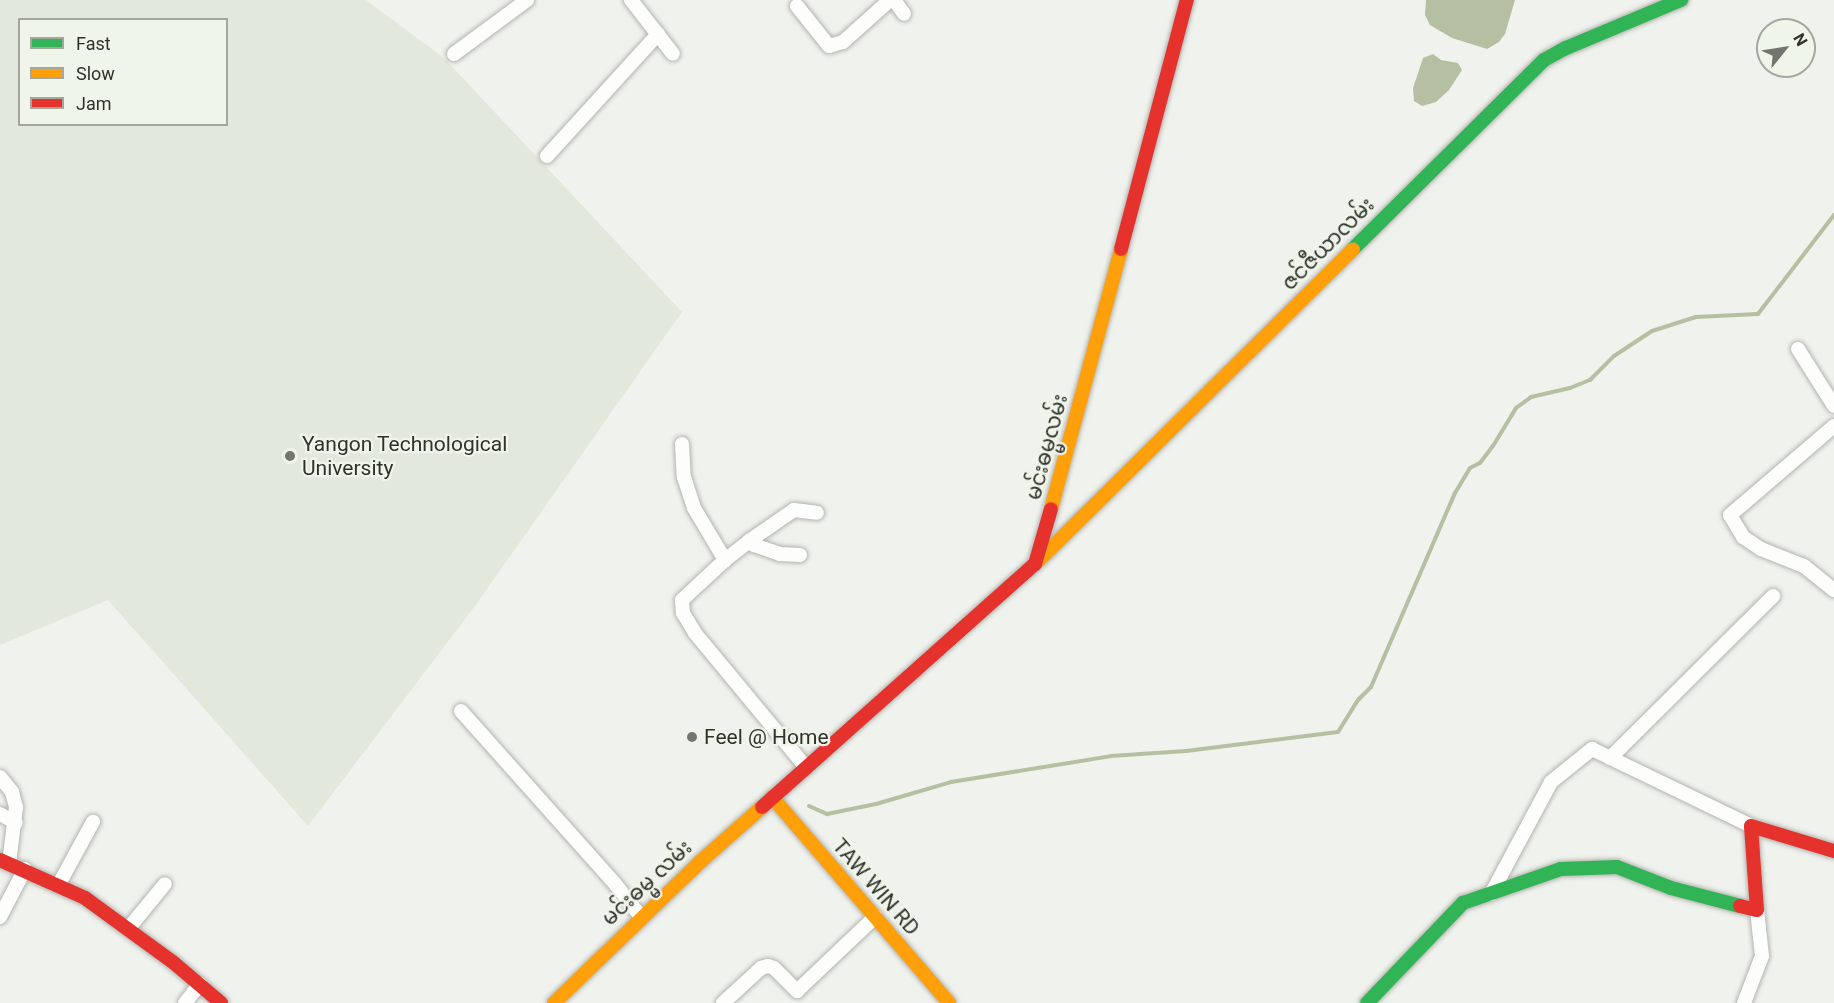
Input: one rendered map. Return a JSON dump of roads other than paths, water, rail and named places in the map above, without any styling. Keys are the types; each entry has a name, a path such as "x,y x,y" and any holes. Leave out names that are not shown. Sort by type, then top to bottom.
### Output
{"main road":[{"name":"မင်းဓမ္မလမ်း","path":"1035,564 1066,459 1186,0"},
{"name":"ဇင်ဇီယာလမ်း","path":"1035,564 1544,60 1566,48 1681,0"},
{"path":"772,797 1035,564"},
{"name":"မင်းဓမ္မ လမ်း","path":"554,1003 641,917 772,797"},
{"name":"TAW WIN RD","path":"772,797 949,1003"},
{"path":"1367,1003 1463,903 1561,869 1617,867 1671,888 1757,910 1751,826 1834,851"},
{"path":"4,861 59,884 85,898 201,984 221,1003"}],"street":[{"path":"454,54 527,0"},
{"path":"797,6 829,46 843,42 892,0 904,14"},
{"path":"639,3 673,54"},
{"path":"547,156 658,34"},
{"path":"1798,349 1834,406"},
{"path":"1834,426 1730,515 1743,537 1776,556 1804,566 1834,590"},
{"path":"682,444 684,477 694,508 725,560"},
{"path":"806,767 695,633 683,613 682,600 749,540 794,510 817,513"},
{"path":"749,540 754,545 780,554 800,555"},
{"path":"1610,758 1773,596"},
{"path":"461,711 616,885 641,917"},
{"path":"1491,894 1551,782 1592,749 1751,826"},
{"path":"0,777 12,792 16,807 16,823 4,861"},
{"path":"0,814 16,823"},
{"path":"59,884 93,822"},
{"path":"0,917 25,869"},
{"path":"128,930 165,884"},
{"path":"1744,1003 1762,956 1757,910"},
{"path":"797,991 875,917"},
{"path":"723,1003 761,968 768,966 774,968 806,1003"},
{"path":"185,1003 201,984"}],"waterway":[{"path":"809,806 827,814 876,804 951,782 1111,756 1186,751 1338,732 1359,699 1371,687 1455,493 1470,468 1480,463 1493,446 1516,408 1531,397 1570,388 1590,380 1614,356 1652,331 1696,317 1758,314 1834,215"}],"place":[{"name":"Yangon Technological University","path":"290,456"},
{"name":"Feel @ Home","path":"692,737"}]}
